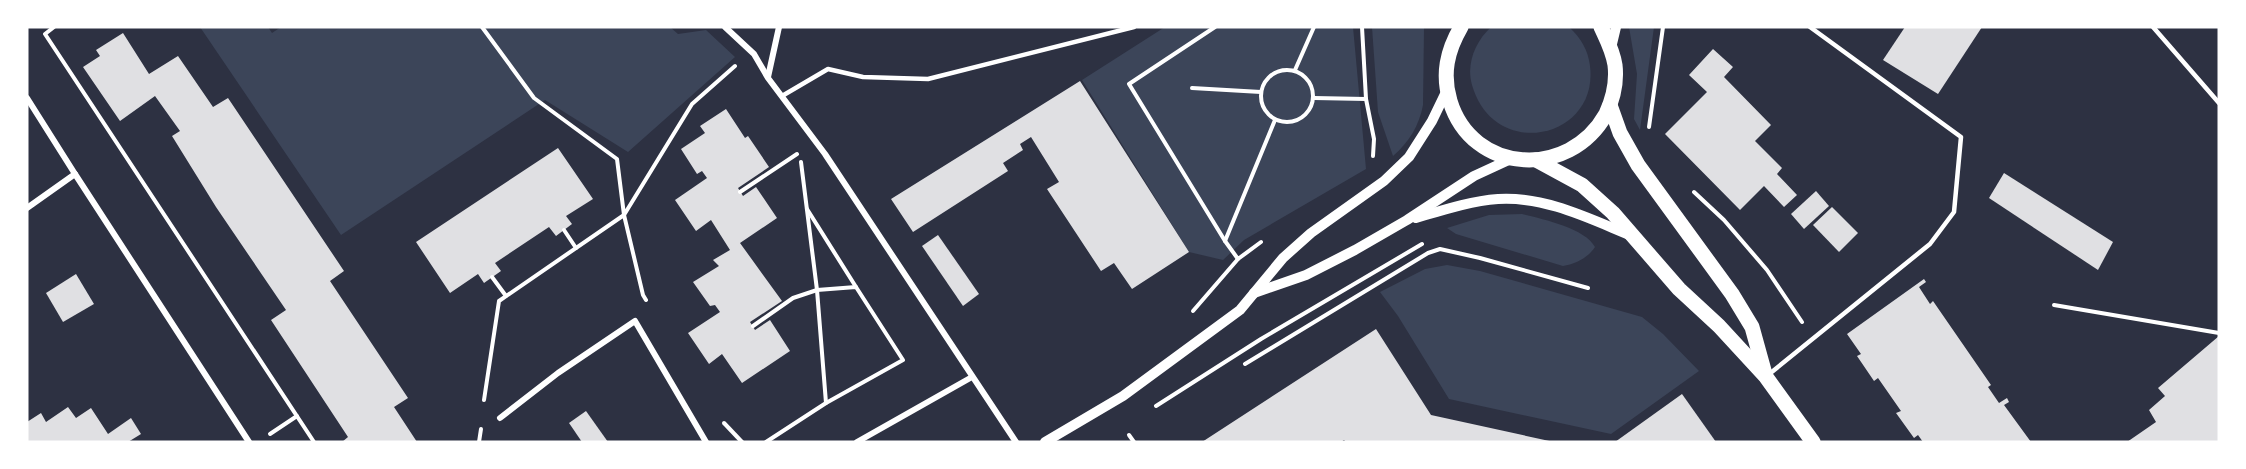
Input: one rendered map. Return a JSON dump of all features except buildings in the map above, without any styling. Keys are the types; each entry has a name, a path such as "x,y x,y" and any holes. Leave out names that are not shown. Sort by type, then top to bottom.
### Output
{"main road":[{"path":"1454,31 1445,73 1453,109 1462,126 1477,141 1494,152 1513,158 1536,160 1560,155 1581,144 1598,127 1610,105 1615,77 1611,48 1601,27"},
{"path":"1610,105 1620,133 1638,165 1731,294 1752,327 1766,377"},
{"path":"1536,160 1582,185 1613,213 1678,289 1719,326 1766,377 1813,442"}],"street":[{"path":"725,27 754,54 768,78 844,183 1016,442"},
{"path":"768,78 779,27"},
{"path":"1611,48 1616,27"},
{"path":"1045,442 1123,396 1240,310 1283,258 1297,245 1384,181 1409,157 1432,121 1447,90"},
{"path":"27,98 249,442"},
{"path":"1253,293 1306,275 1355,250 1407,220 1474,176 1513,158"},
{"path":"27,208 75,174"},
{"path":"1407,220 1461,205 1498,199 1523,200 1551,205 1633,237"},
{"path":"500,418 558,373 635,321 706,442"},
{"path":"857,442 972,377"}],"lane":[{"path":"782,96 828,69 863,77 928,79 1134,27"},
{"path":"1766,377 1930,244 1954,212 1957,193 1961,137 1810,27"},
{"path":"2153,27 2219,103"}],"path":[{"path":"54,27 45,34 314,442"},
{"path":"482,27 534,98 617,159 624,215 692,104 737,64 754,54"},
{"path":"1215,27 1129,84 1225,241 1275,120"},
{"path":"1295,70 1314,27"},
{"path":"1362,27 1366,99 1374,139 1372,160"},
{"path":"1649,130 1663,27"},
{"path":"1295,70 1305,76 1312,86 1314,98 1305,117 1296,122 1285,122 1275,120 1267,113 1262,103 1261,92 1269,76 1276,71 1295,70"},
{"path":"1192,88 1261,92"},
{"path":"1314,98 1366,99"},
{"path":"740,192 798,153 801,159 817,290 826,403"},
{"path":"1690,188 1724,220 1767,270 1803,323"},
{"path":"766,442 826,403 903,360 806,206"},
{"path":"564,230 576,248"},
{"path":"1149,411 1261,339 1422,244"},
{"path":"1245,364 1428,253 1440,249 1588,288"},
{"path":"492,277 506,296"},
{"path":"753,326 793,298 817,290 856,287"},
{"path":"2054,305 2219,333"},
{"path":"268,436 297,416"},
{"path":"1129,435 1134,442"}],"shaded area":[{"path":"200,27 268,27 272,33 281,27 670,27 678,34 706,30 735,57 628,152 545,100 341,235"},
{"path":"1165,27 1353,27 1366,169 1244,240 1223,260 1189,252 1082,80"},
{"path":"1372,27 1424,27 1423,105 1412,133 1393,156 1378,112"},
{"path":"1491,27 1569,27 1583,45 1590,66 1588,91 1578,111 1562,124 1543,132 1521,132 1501,125 1484,109 1472,85 1470,69 1476,46"},
{"path":"1629,27 1654,27 1640,130 1634,119 1637,74"},
{"path":"1522,214 1573,230 1590,240 1595,247 1581,260 1563,266 1456,234 1447,228 1489,215"},
{"path":"1447,265 1480,271 1642,317 1663,334 1699,371 1611,434 1449,399 1398,316 1380,292 1425,269"}]}
